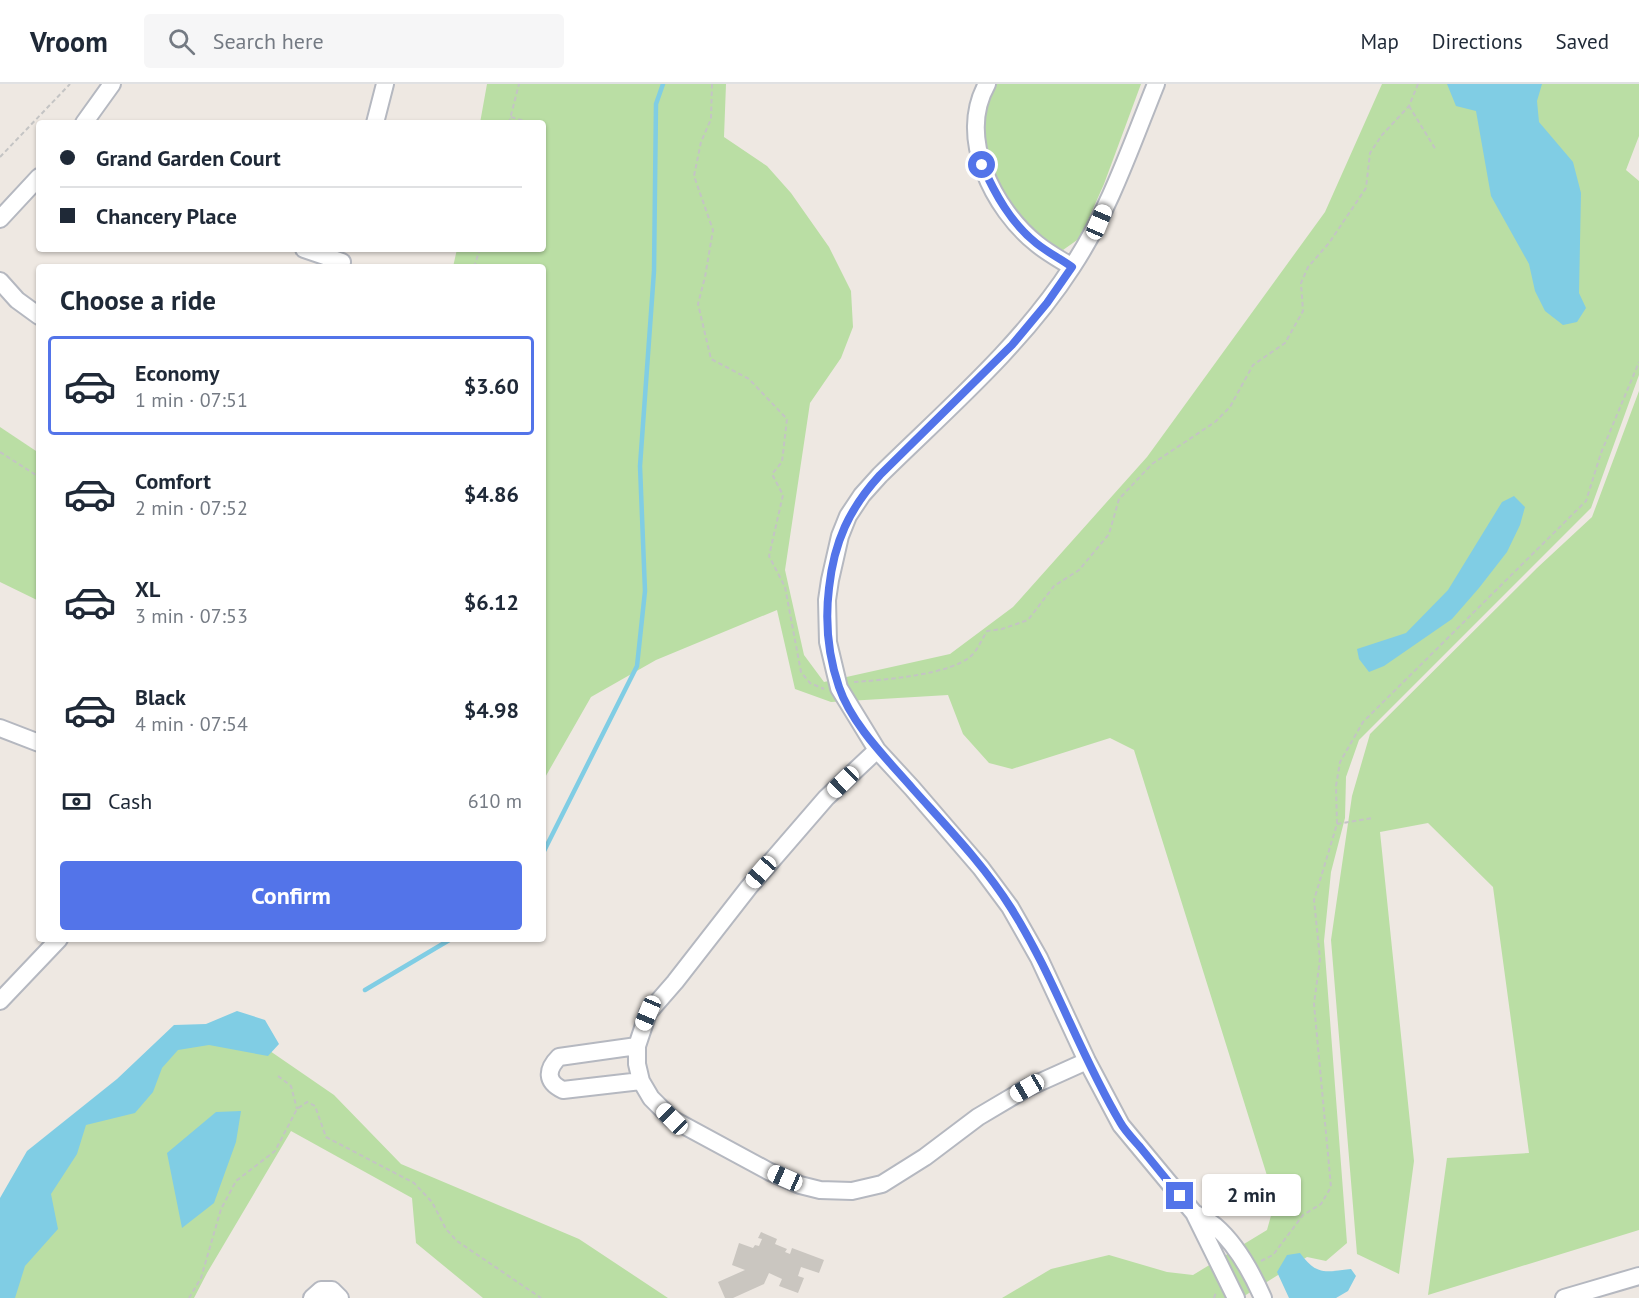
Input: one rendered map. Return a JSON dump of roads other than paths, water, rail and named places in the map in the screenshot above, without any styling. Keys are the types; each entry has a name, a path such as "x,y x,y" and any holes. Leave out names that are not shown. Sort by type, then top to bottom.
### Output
{"street":[{"path":"86,120 112,84"},
{"path":"376,120 385,84"},
{"path":"987,84 979,98 975,140 992,188 1012,218 1036,244 1072,267"},
{"path":"1155,84 1099,222 1047,303 1012,345 880,475 862,495 848,516 834,557 827,600 828,642 839,688 877,750 966,850 1010,907 1039,958 1087,1061 1121,1125 1194,1213 1236,1298"},
{"path":"0,219 36,180"},
{"path":"316,252 343,259"},
{"path":"0,281 17,300 36,314"},
{"path":"0,728 36,742"},
{"path":"877,750 826,798 749,887 648,1013 637,1046 637,1064 641,1081 651,1098 672,1119 770,1172 800,1185 820,1190 852,1191 882,1184 925,1157 978,1117 1027,1088 1087,1061"},
{"path":"0,1001 56,942"},
{"path":"637,1046 559,1057 550,1069 550,1078 554,1086 563,1090 641,1081"},
{"path":"1194,1213 1214,1225 1231,1243 1263,1298"},
{"path":"1564,1298 1639,1276"},
{"path":"312,1298 321,1290 332,1290 340,1298"}],"water":[{"path":"1447,84 1542,84 1537,101 1539,122 1573,162 1581,193 1579,293 1586,308 1577,322 1563,325 1545,311 1535,291 1529,264 1491,196 1476,111 1456,106"},
{"path":"1514,496 1525,507 1520,525 1507,552 1479,588 1452,619 1384,666 1369,672 1359,659 1357,649 1406,633 1448,590 1502,502"},
{"path":"237,1011 265,1020 279,1044 268,1056 209,1045 178,1050 162,1068 153,1092 135,1113 86,1125 77,1154 51,1194 58,1229 25,1266 15,1298 0,1298 0,1198 27,1151 117,1079 174,1025 206,1024"},
{"path":"241,1111 236,1142 214,1203 182,1228 167,1153 216,1112"},
{"path":"1300,1253 1311,1266 1322,1271 1351,1269 1356,1276 1348,1291 1336,1298 1289,1298 1277,1272 1287,1255"}],"waterway":[{"path":"546,847 637,666 645,591 640,466 654,271 656,104 663,84"},
{"path":"365,990 446,942"}]}
